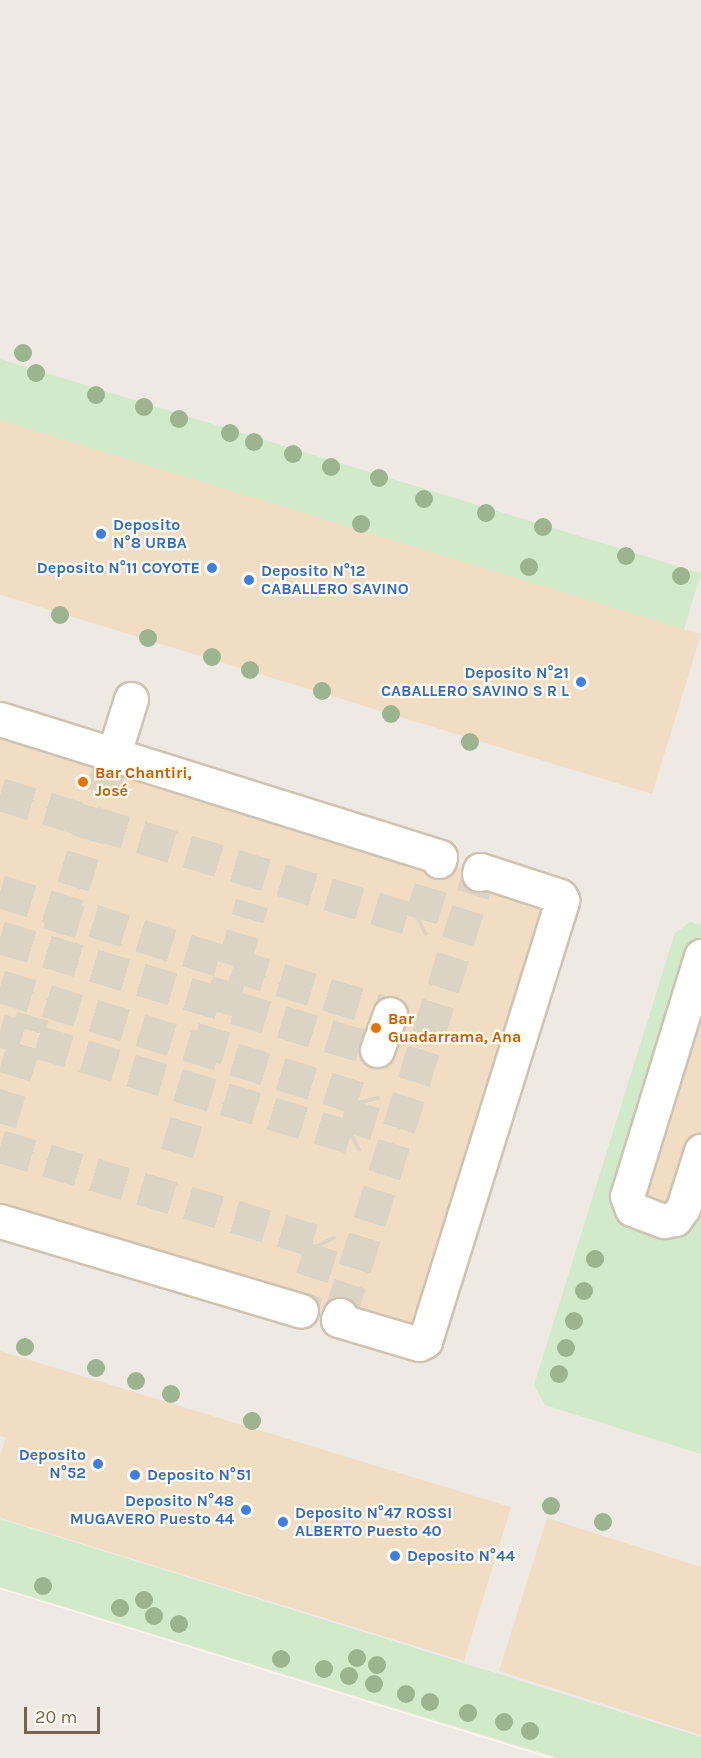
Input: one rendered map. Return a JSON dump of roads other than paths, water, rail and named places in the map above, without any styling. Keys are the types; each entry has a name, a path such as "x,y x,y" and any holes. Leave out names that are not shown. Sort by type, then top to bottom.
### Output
{"street":[{"path":"113,757 131,699"},
{"path":"0,719 113,757 440,857 439,861"},
{"path":"340,1315 338,1320 419,1344 425,1341 562,900 560,896 480,870 479,874"},
{"path":"701,956 627,1196 629,1206 638,1214 664,1221 675,1219 683,1208 701,1151"},
{"path":"377,1050 390,1014"},
{"path":"0,1221 302,1311"}],"tunnel":[{"path":"59,933 112,760"},
{"path":"0,794 417,921 421,919 439,861"},
{"path":"340,1315 479,874"},
{"path":"0,891 390,1014"},
{"path":"177,1153 252,903"},
{"path":"0,937 377,1050"},
{"path":"0,986 363,1099 364,1103 354,1135 350,1137 0,1030"},
{"path":"0,1123 33,1016"},
{"path":"0,1146 320,1242 322,1246 301,1311"}],"place":[{"name":"Deposito N°8 URBA","path":"101,534"},
{"name":"Deposito N°11 COYOTE","path":"212,568"},
{"name":"Deposito N°12 CABALLERO SAVINO","path":"249,580"},
{"name":"Deposito N°21 CABALLERO SAVINO S R L","path":"581,682"},
{"name":"Bar Chantiri, José","path":"83,782"},
{"name":"Bar Guadarrama, Ana","path":"376,1028"},
{"name":"Deposito N°52","path":"98,1464"},
{"name":"Deposito N°51","path":"135,1475"},
{"name":"Deposito N°48 MUGAVERO Puesto 44","path":"246,1510"},
{"name":"Deposito N°47 ROSSI ALBERTO Puesto 40","path":"283,1522"},
{"name":"Deposito N°44","path":"395,1556"}]}
